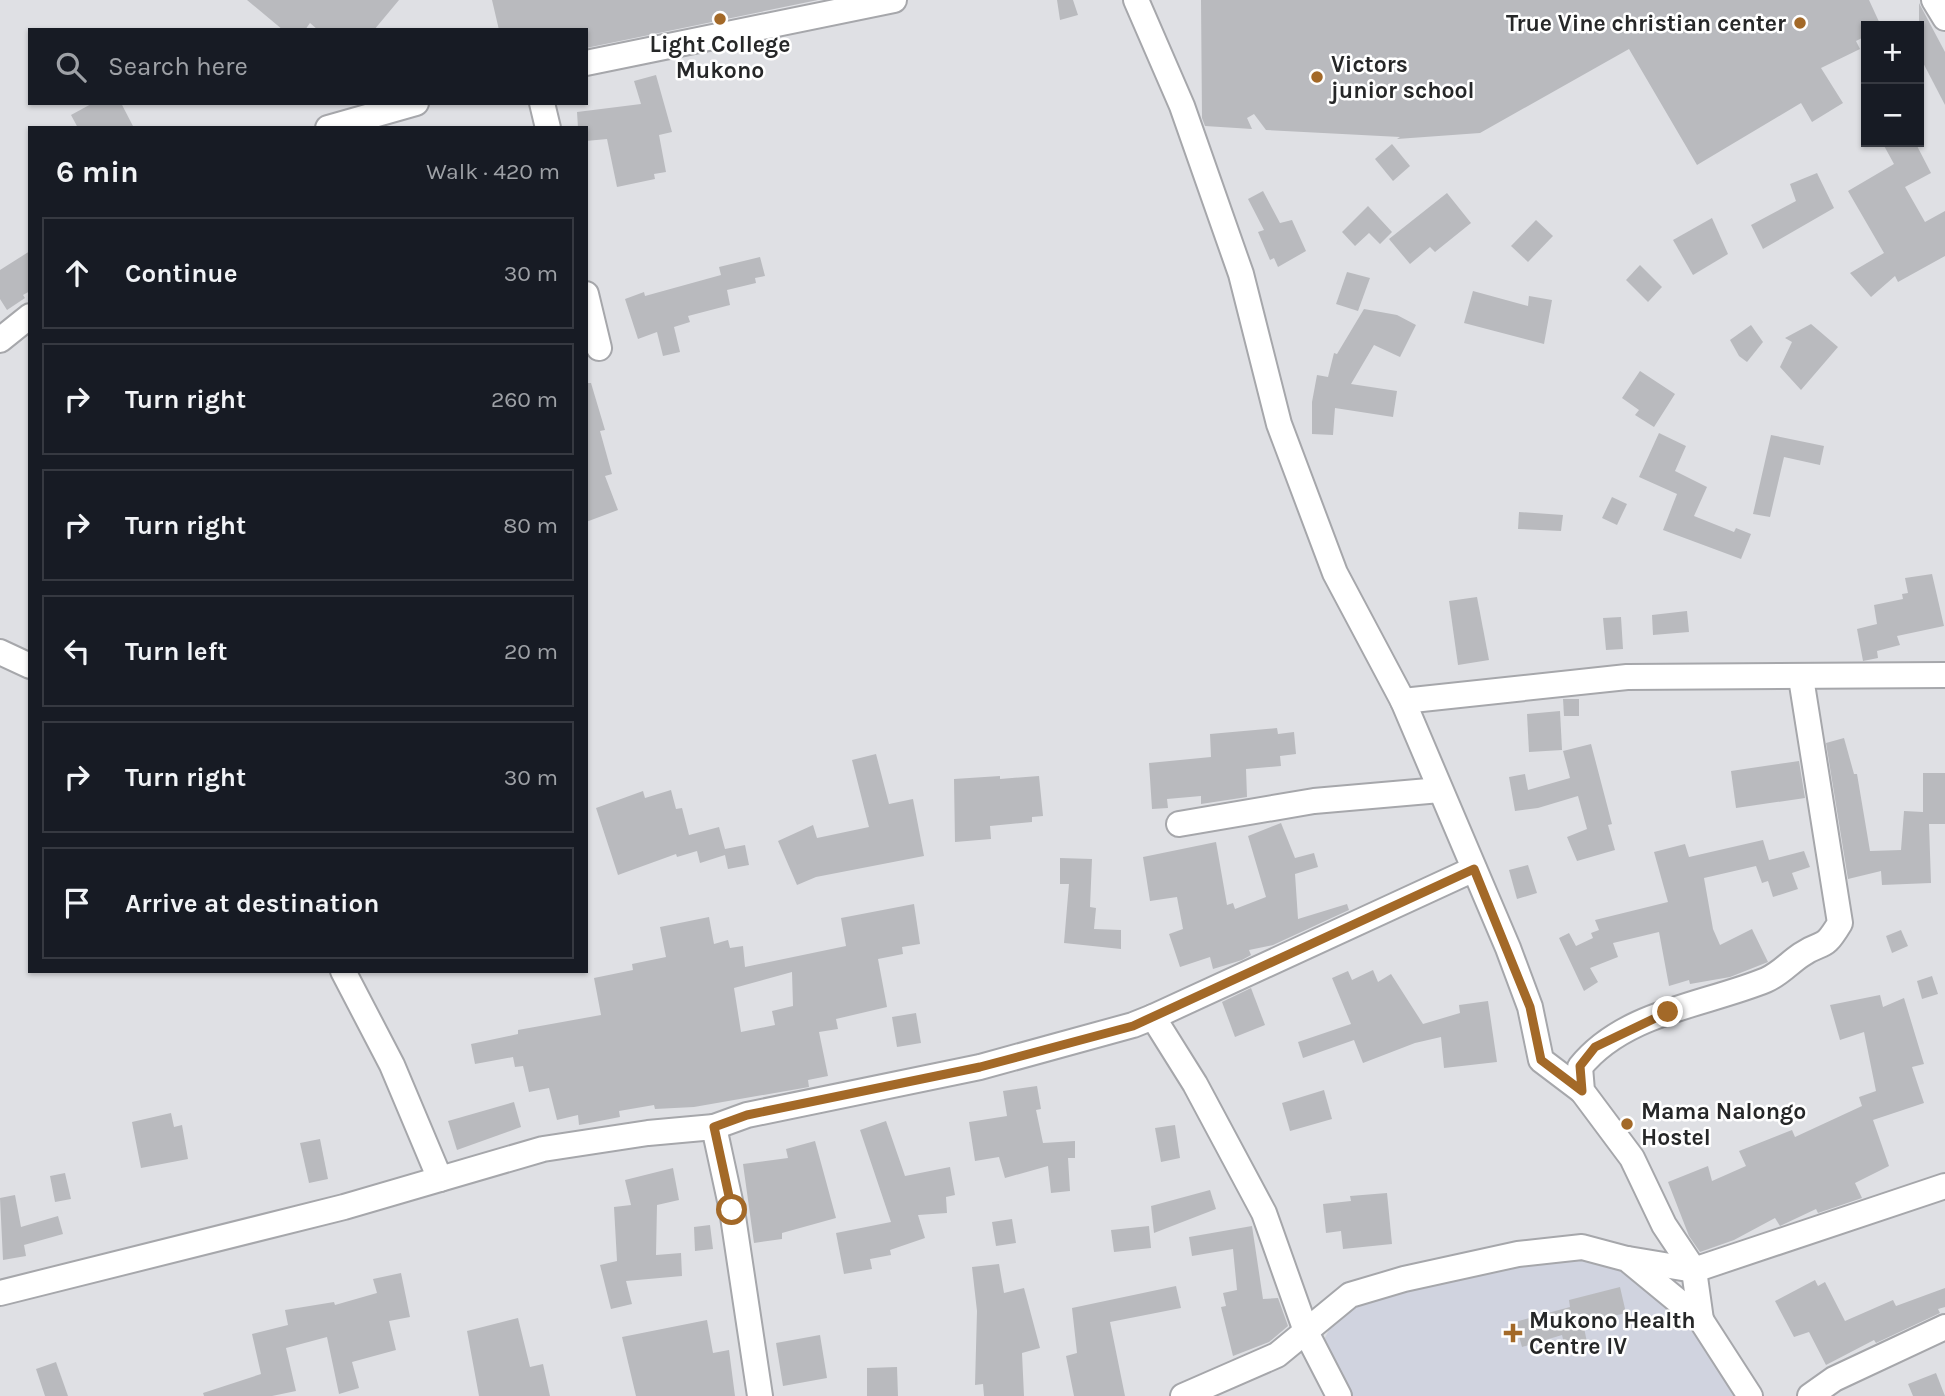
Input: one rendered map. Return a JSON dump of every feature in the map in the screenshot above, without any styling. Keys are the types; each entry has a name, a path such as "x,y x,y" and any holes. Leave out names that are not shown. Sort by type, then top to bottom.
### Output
{"street":[{"path":"588,63 894,0"},
{"path":"1136,0 1182,106 1241,274 1279,424 1335,573 1403,701 1530,1007 1541,1060 1582,1091 1632,1158 1664,1225 1694,1270 1702,1320"},
{"path":"1934,0 1945,18"},
{"path":"335,126 409,105"},
{"path":"542,105 548,126"},
{"path":"588,302 599,348"},
{"path":"0,340 28,318"},
{"path":"0,652 28,665"},
{"path":"1403,701 1627,677 1945,675"},
{"path":"1582,1091 1580,1066 1595,1047 1668,1012 1768,979 1802,954 1827,944 1840,923 1801,678"},
{"path":"1179,824 1314,800 1440,790"},
{"path":"0,1293 344,1207 543,1149 648,1133 714,1127 747,1115 980,1067 1133,1026 1474,869"},
{"path":"344,973 392,1065 440,1179"},
{"path":"1153,1017 1195,1084 1264,1213 1307,1334 1339,1396"},
{"path":"714,1127 732,1210 760,1396"},
{"path":"1183,1396 1278,1355 1307,1334 1350,1295 1404,1279 1518,1254 1582,1247 1627,1259 1694,1270 1945,1186"},
{"path":"1627,1259 1702,1320 1750,1396"},
{"path":"1810,1396 1834,1379 1945,1327"}],"shaded area":[{"name":"Mukono Health Centre IV","path":"1617,1256 1686,1314 1738,1396 1339,1396 1317,1353 1344,1301 1448,1270"}],"building":[{"path":"247,0 399,0 376,28 316,28 310,23 306,28 281,28"},
{"path":"492,0 818,0 588,48 588,28 499,28"},
{"path":"1057,0 1073,0 1078,15 1060,20"},
{"path":"1201,0 1869,0 1879,21 1861,21 1861,38 1856,41 1860,49 1821,68 1843,103 1812,122 1801,103 1697,165 1629,49 1480,133 1397,139 1400,137 1266,130 1254,114 1247,118 1252,129 1205,126 1202,118"},
{"path":"1919,3 1945,52 1945,105 1924,65 1924,21 1919,21"},
{"path":"656,75 672,132 659,135 666,172 654,174 655,179 617,187 607,139 588,141 588,126 578,126 577,112 641,104 634,81"},
{"path":"89,105 122,105 133,126 77,126 71,115"},
{"path":"1392,144 1410,166 1393,181 1375,159"},
{"path":"1885,147 1918,147 1931,173 1905,187 1925,222 1945,211 1945,256 1898,282 1895,276 1871,297 1850,273 1884,253 1848,191 1894,164"},
{"path":"1817,173 1834,208 1763,249 1751,225 1796,201 1790,184"},
{"path":"1263,191 1280,223 1292,220 1306,251 1278,267 1274,258 1270,260 1258,232 1264,230 1248,199"},
{"path":"1447,193 1471,223 1435,252 1430,247 1410,264 1389,239"},
{"path":"1368,206 1392,232 1380,244 1369,233 1355,246 1342,232"},
{"path":"1712,218 1728,254 1693,275 1673,240"},
{"path":"1536,220 1553,236 1528,262 1511,246"},
{"path":"28,252 28,292 23,295 25,298 7,310 0,299 0,270"},
{"path":"760,257 765,276 755,278 756,283 727,290 730,305 688,316 690,322 674,327 680,352 663,356 657,332 638,339 625,299 644,292 645,296 721,275 719,267"},
{"path":"1640,265 1662,287 1648,302 1626,280"},
{"path":"1347,272 1370,278 1358,311 1336,304"},
{"path":"1473,291 1528,306 1529,296 1552,300 1544,344 1464,323"},
{"path":"1364,309 1397,315 1416,325 1400,357 1374,345 1351,384 1397,391 1393,417 1335,408 1333,435 1312,434 1312,402 1317,375 1328,377 1334,353 1337,354"},
{"path":"1811,324 1838,347 1801,390 1780,367 1792,342 1785,338"},
{"path":"1751,325 1763,342 1747,362 1739,356 1730,340"},
{"path":"1640,371 1675,394 1654,427 1635,415 1639,410 1622,398"},
{"path":"588,383 591,383 605,430 600,431 612,474 605,476 618,510 588,521"},
{"path":"1659,433 1686,446 1675,471 1707,487 1694,516 1734,532 1736,528 1751,534 1741,559 1663,530 1677,494 1639,477"},
{"path":"1771,435 1824,446 1820,465 1784,457 1770,517 1753,514"},
{"path":"1612,497 1627,504 1617,525 1602,518"},
{"path":"1519,512 1563,515 1561,531 1518,529"},
{"path":"1932,574 1944,626 1897,636 1900,645 1877,651 1878,658 1863,661 1857,629 1877,624 1874,605 1903,599 1902,594 1908,593 1905,578"},
{"path":"1477,597 1489,660 1458,665 1449,601"},
{"path":"1687,611 1689,632 1653,635 1652,615"},
{"path":"1621,617 1623,649 1606,650 1603,618"},
{"path":"1563,699 1579,699 1579,716 1564,716"},
{"path":"1560,711 1562,750 1529,752 1527,714"},
{"path":"1277,728 1278,734 1294,732 1296,754 1280,756 1281,766 1246,769 1247,797 1201,804 1201,796 1167,799 1168,808 1152,809 1149,763 1211,757 1210,734"},
{"path":"1844,738 1854,774 1857,774 1870,851 1901,850 1904,811 1923,812 1923,773 1945,773 1945,824 1929,824 1931,883 1882,885 1881,871 1848,879 1826,743"},
{"path":"1591,744 1612,824 1608,825 1615,850 1577,861 1567,837 1587,829 1578,796 1538,808 1515,811 1509,777 1525,774 1528,790 1570,778 1563,751"},
{"path":"876,754 889,804 913,799 924,856 816,877 797,885 778,841 813,825 817,838 869,827 852,760"},
{"path":"1799,761 1805,798 1736,808 1731,771"},
{"path":"1000,776 1000,779 1039,776 1043,816 1032,817 1032,822 990,826 991,839 955,842 954,779"},
{"path":"671,790 676,809 682,808 689,835 719,827 725,849 745,845 749,865 728,869 725,855 700,863 697,851 677,857 676,854 618,875 596,808 643,791 645,798"},
{"path":"1281,823 1295,858 1314,853 1318,867 1295,874 1298,919 1347,904 1349,910 1273,945 1249,950 1251,955 1242,960 1213,969 1210,957 1180,967 1169,934 1183,929 1177,897 1150,901 1143,857 1216,842 1227,905 1233,903 1235,909 1266,897 1248,836"},
{"path":"1763,840 1769,860 1804,851 1810,867 1792,873 1798,889 1773,897 1768,881 1762,883 1756,866 1704,878 1713,929 1720,945 1752,929 1768,962 1730,977 1690,984 1689,980 1669,986 1659,932 1613,943 1618,957 1590,968 1598,982 1584,991 1559,938 1569,933 1576,946 1593,938 1591,933 1599,930 1595,920 1668,902 1654,852 1685,844 1689,857"},
{"path":"1060,858 1092,859 1090,907 1096,908 1094,929 1121,930 1121,949 1064,943 1069,884 1060,884"},
{"path":"1528,865 1537,893 1517,899 1509,870"},
{"path":"914,904 920,944 902,947 903,954 878,959 887,1007 836,1019 838,1029 819,1032 828,1076 808,1080 809,1087 694,1107 655,1109 654,1105 619,1111 620,1117 579,1125 578,1115 557,1120 549,1088 529,1092 523,1066 515,1067 513,1057 475,1064 471,1044 518,1034 518,1030 601,1015 594,978 633,970 632,964 666,957 660,927 709,917 714,944 728,940 730,948 743,946 745,967 846,946 841,918","holes":["792,972 793,1006 772,1011 775,1025 741,1032 734,988"]},
{"path":"1901,930 1908,946 1892,953 1886,936"},
{"path":"1373,970 1378,982 1391,974 1423,1024 1460,1013 1459,1005 1488,1001 1497,1062 1444,1068 1441,1037 1415,1043 1363,1063 1354,1040 1303,1058 1298,1042 1351,1024 1332,978 1348,971 1352,980"},
{"path":"1932,976 1938,994 1922,999 1917,981"},
{"path":"1251,988 1265,1025 1235,1037 1222,1002"},
{"path":"1880,995 1883,1007 1904,998 1924,1064 1912,1067 1924,1103 1873,1120 1889,1166 1855,1183 1862,1198 1818,1213 1816,1209 1780,1226 1775,1218 1734,1240 1700,1252 1689,1236 1668,1182 1708,1166 1712,1181 1746,1166 1739,1151 1792,1130 1795,1137 1862,1106 1859,1097 1876,1091 1864,1032 1840,1040 1830,1005"},
{"path":"916,1013 921,1043 897,1047 892,1017"},
{"path":"1037,1086 1041,1109 1036,1110 1043,1143 1075,1141 1075,1158 1068,1158 1070,1191 1051,1193 1048,1166 1005,1178 999,1157 975,1161 969,1122 1007,1116 1003,1091"},
{"path":"1324,1090 1332,1119 1290,1131 1282,1103"},
{"path":"514,1102 521,1127 457,1150 448,1121"},
{"path":"171,1113 174,1127 182,1125 188,1159 141,1168 132,1122"},
{"path":"886,1121 905,1176 950,1167 955,1195 946,1197 947,1213 918,1215 925,1238 890,1250 891,1255 870,1259 872,1269 844,1274 836,1233 891,1222 860,1130"},
{"path":"1175,1125 1180,1158 1161,1162 1155,1128"},
{"path":"320,1139 328,1179 309,1183 300,1143"},
{"path":"815,1141 836,1218 782,1233 782,1239 754,1243 743,1164 788,1158 786,1149"},
{"path":"673,1168 679,1200 657,1205 656,1255 681,1253 682,1276 626,1281 632,1304 611,1309 600,1265 617,1261 614,1207 631,1205 625,1180"},
{"path":"65,1173 71,1199 55,1202 50,1176"},
{"path":"1210,1190 1216,1209 1154,1233 1151,1206"},
{"path":"1387,1193 1392,1244 1343,1249 1341,1231 1326,1233 1323,1204 1351,1201 1350,1196"},
{"path":"15,1195 21,1227 58,1216 63,1234 24,1245 26,1256 3,1260 0,1198"},
{"path":"1012,1219 1016,1243 996,1246 992,1222"},
{"path":"710,1225 713,1249 695,1251 694,1227"},
{"path":"1149,1226 1151,1248 1114,1252 1111,1230"},
{"path":"1252,1226 1263,1299 1278,1298 1288,1326 1269,1342 1233,1356 1221,1307 1226,1306 1223,1293 1237,1290 1233,1249 1192,1256 1189,1237"},
{"path":"999,1264 1004,1293 1024,1288 1040,1348 1022,1353 1024,1396 984,1396 983,1384 975,1385 977,1311 972,1267"},
{"path":"401,1273 410,1317 389,1321 396,1350 352,1362 359,1388 339,1394 327,1337 286,1348 296,1391 272,1396 204,1396 203,1393 261,1374 252,1334 288,1325 285,1310 334,1302 335,1305 377,1293 373,1279"},
{"path":"1815,1280 1818,1286 1825,1282 1845,1321 1893,1300 1896,1306 1945,1288 1945,1307 1938,1309 1940,1313 1876,1343 1874,1340 1826,1365 1809,1332 1794,1337 1775,1301"},
{"path":"1176,1286 1181,1308 1110,1322 1125,1396 1074,1396 1066,1356 1077,1353 1072,1308"},
{"path":"1620,1287 1626,1313 1583,1323 1588,1347 1566,1352 1562,1335 1522,1347 1515,1322 1570,1307 1569,1300"},
{"path":"518,1318 530,1367 543,1364 550,1396 479,1396 467,1331"},
{"path":"707,1320 713,1353 729,1350 735,1396 636,1396 622,1337"},
{"path":"820,1335 827,1378 783,1386 776,1343"},
{"path":"56,1362 68,1396 45,1396 36,1369"},
{"path":"897,1367 898,1396 867,1396 867,1368"},
{"path":"1936,1373 1945,1396 1913,1396 1908,1384"}],"place":[{"name":"Light College Mukono","path":"720,19"},
{"name":"True Vine christian center","path":"1800,23"},
{"name":"Victors junior school","path":"1317,77"},
{"name":"Mama Nalongo Hostel","path":"1627,1124"},
{"name":"Mukono Health Centre IV","path":"1513,1333"}],"route":[{"path":"732,1210 714,1127 747,1115 861,1089 980,1067 1133,1026 1474,869 1530,1007 1541,1060 1582,1091 1580,1066 1595,1047 1668,1012"}]}
